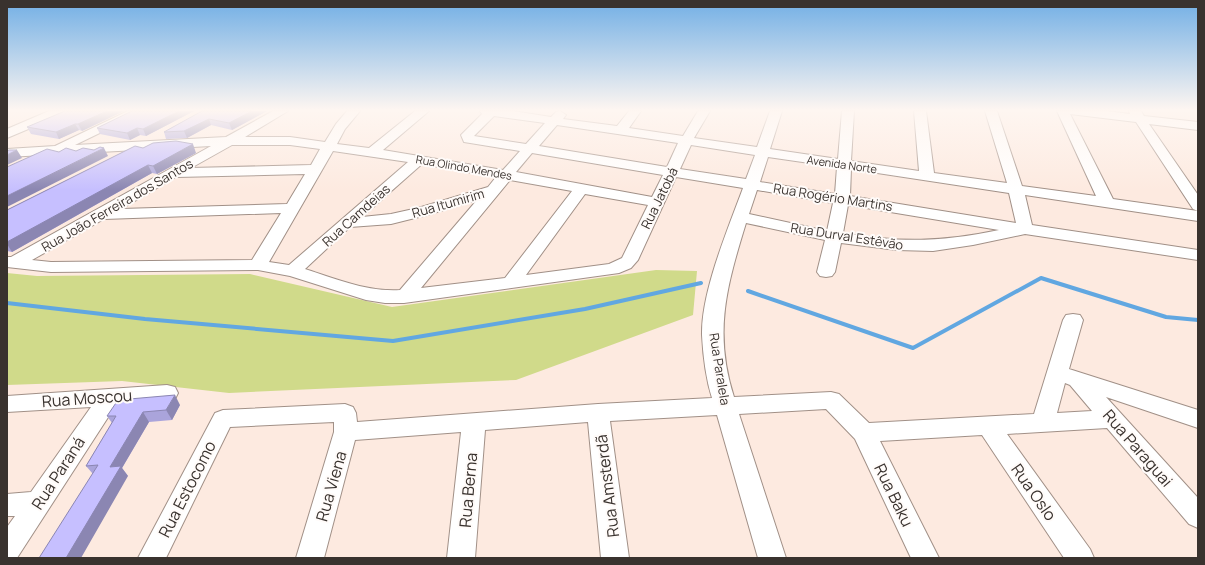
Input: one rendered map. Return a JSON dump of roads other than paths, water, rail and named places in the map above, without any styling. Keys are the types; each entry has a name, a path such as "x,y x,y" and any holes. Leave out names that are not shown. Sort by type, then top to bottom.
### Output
{"street":[{"path":"21,166 83,137"},
{"path":"110,162 157,137"},
{"name":"Rua João Ferreira dos Santos","path":"10,263 101,214 235,137"},
{"path":"258,265 334,137"},
{"path":"372,152 390,137"},
{"name":"Rua Rogério Martins","path":"468,137 468,139 842,198 1025,229 1198,255"},
{"name":"Rua Itumirim","path":"345,223 392,219 422,212 494,190 506,174 540,137"},
{"name":"Avenida Norte","path":"662,137 1198,216"},
{"name":"Rua Jatobá","path":"511,283 613,268 625,264 629,260 688,137"},
{"name":"Rua Paralela","path":"766,137 725,263 716,298 712,334 720,388 772,558"},
{"path":"826,272 842,198 846,137"},
{"path":"923,137 927,176"},
{"path":"1000,137 1016,189 1025,229"},
{"path":"1076,137 1107,203"},
{"path":"1152,137 1198,206"},
{"name":"Rua Olindo Mendes","path":"7,153 137,148 229,141 290,141 372,152 506,174 657,202"},
{"name":"Rua Camdeias","path":"293,271 345,223 419,160"},
{"path":"172,174 315,169"},
{"path":"10,263 51,267 258,265 293,271 366,294 385,297 404,297 511,283 582,188"},
{"path":"404,297 494,190"},
{"path":"101,214 293,208"},
{"name":"Rua Durval Estêvão","path":"741,217 833,236 886,244 921,246 978,239 1025,229"},
{"path":"1043,423 1068,376 1073,320"},
{"path":"1068,376 1198,419"},
{"name":"Rua Paraguai","path":"1068,376 1112,418 1198,516"},
{"name":"Rua Moscou","path":"7,404 167,393"},
{"name":"Rua Paraná","path":"7,550 108,397"},
{"name":"Rua Baku","path":"223,419 345,423 474,422 598,413 831,400 864,433 925,558"},
{"name":"Rua Amsterdã","path":"598,413 615,558"},
{"path":"864,433 1112,418"},
{"name":"Rua Estocomo","path":"152,558 223,419"},
{"name":"Rua Berna","path":"462,558 474,422"},
{"name":"Rua Viena","path":"310,558 345,423"},
{"name":"Rua Oslo","path":"988,426 1080,558"},
{"path":"7,505 38,503"}],"waterway":[{"path":"748,291 913,348 1041,278 1166,317 1198,320"},
{"path":"7,303 145,319 393,341 585,309 701,283"}]}
